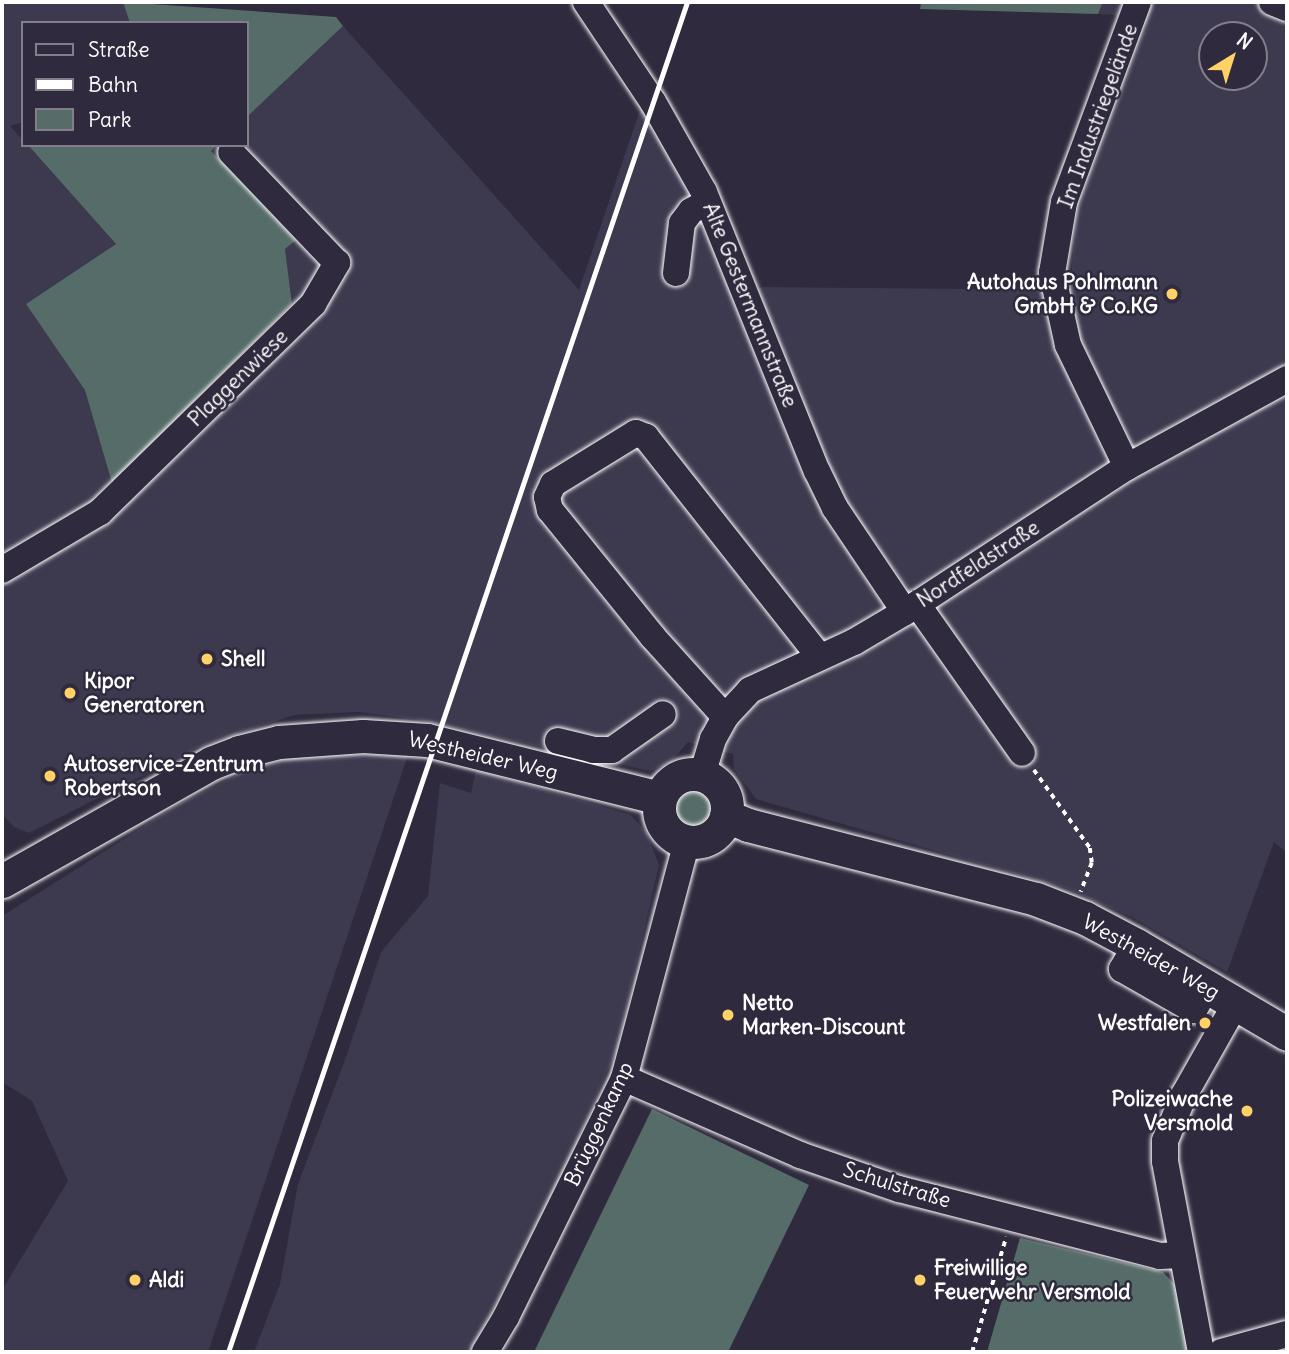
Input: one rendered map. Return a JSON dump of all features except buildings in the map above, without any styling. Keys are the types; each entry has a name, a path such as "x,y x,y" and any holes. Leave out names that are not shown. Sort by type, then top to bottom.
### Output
{"main road":[{"name":"Westheider Weg","path":"3,876 212,763 239,752 279,742 363,736 414,738 507,758 592,766 660,798"},
{"path":"681,775 702,775 723,790 726,816 716,833 697,842 687,841 676,837 661,820 660,798 665,788 681,775"},
{"name":"Westheider Weg","path":"726,816 748,825 978,883 1073,914 1136,945 1287,1034"}],"street":[{"name":"Alte Gestermannstraße","path":"586,2 653,102 707,202 739,273 829,496 1023,753"},
{"name":"Im Industriegelände","path":"1127,467 1068,345 1052,273 1064,202 1138,2"},
{"path":"1272,2 1287,8"},
{"name":"Plaggenwiese","path":"2,570 100,512 313,304 337,263 231,152"},
{"path":"676,273 682,223 691,211 707,202"},
{"name":"Nordfeldstraße","path":"702,775 713,739 725,717 750,690 820,657 911,608 1127,467 1287,379"},
{"path":"725,717 653,637 550,510 547,497 553,484 636,433 646,436 820,657"},
{"path":"558,741 592,766 663,713"},
{"name":"Brüggenkamp","path":"485,1352 506,1317 624,1078 687,841"},
{"path":"1200,1352 1165,1161 1165,1141 1184,1095 1235,1004"},
{"name":"Schulstraße","path":"624,1078 800,1155 899,1189 1160,1256 1181,1255"},
{"path":"1221,1352 1287,1334"}],"path":[{"path":"1023,753 1092,856 1090,870 1073,914"},
{"path":"972,1352 1012,1217"}],"shaded area":[{"path":"2,2 123,2 129,21 21,21 21,123 10,126 21,138 21,147 30,147 116,244 26,304 86,390 112,483 93,501 19,550 2,552"},
{"path":"1103,2 1287,2 1287,853 1274,842 1227,972 1134,918 1068,889 756,799 734,769 733,754 688,742 671,762 650,771 416,719 358,712 294,715 201,746 29,833 14,827 2,814 2,583 247,380 232,364 292,304 285,249 296,240 211,151 215,147 248,147 248,116 343,26 579,290 642,104 701,203 740,293 764,287 1070,290 1077,213 1147,25 1114,15 1098,14"},
{"path":"313,753 408,755 208,1352 2,1352 2,1290 68,1181 32,1101 2,1082 2,916 181,803 250,769"},
{"path":"476,770 631,815 646,832 659,865 616,1051 562,1176 470,1352 254,1352 280,1284 298,1184 345,1060 381,952 428,896 440,783 471,793"}],"green space":[{"path":"123,2 336,17 343,26 248,116 248,21 129,21"},
{"path":"921,2 1103,2 1098,14 920,9"},
{"path":"30,147 215,147 211,151 296,240 285,249 292,304 112,483 85,390 26,304 116,244"},
{"path":"694,788 708,794 714,808 708,822 694,828 680,822 674,808 680,794"},
{"path":"652,1109 809,1185 728,1352 534,1352"},
{"path":"1020,1238 1163,1272 1178,1288 1191,1352 987,1352"}],"railway":[{"path":"228,1352 687,2"}],"place":[{"name":"Autohaus Pohlmann GmbH & Co.KG","path":"1172,294"},
{"name":"Shell","path":"207,659"},
{"name":"Kipor Generatoren","path":"70,693"},
{"name":"Autoservice-Zentrum Robertson","path":"50,776"},
{"name":"Netto Marken-Discount","path":"728,1015"},
{"name":"Westfalen","path":"1205,1023"},
{"name":"Polizeiwache Versmold","path":"1247,1111"},
{"name":"Aldi","path":"135,1280"},
{"name":"Freiwillige Feuerwehr Versmold","path":"920,1280"}]}
